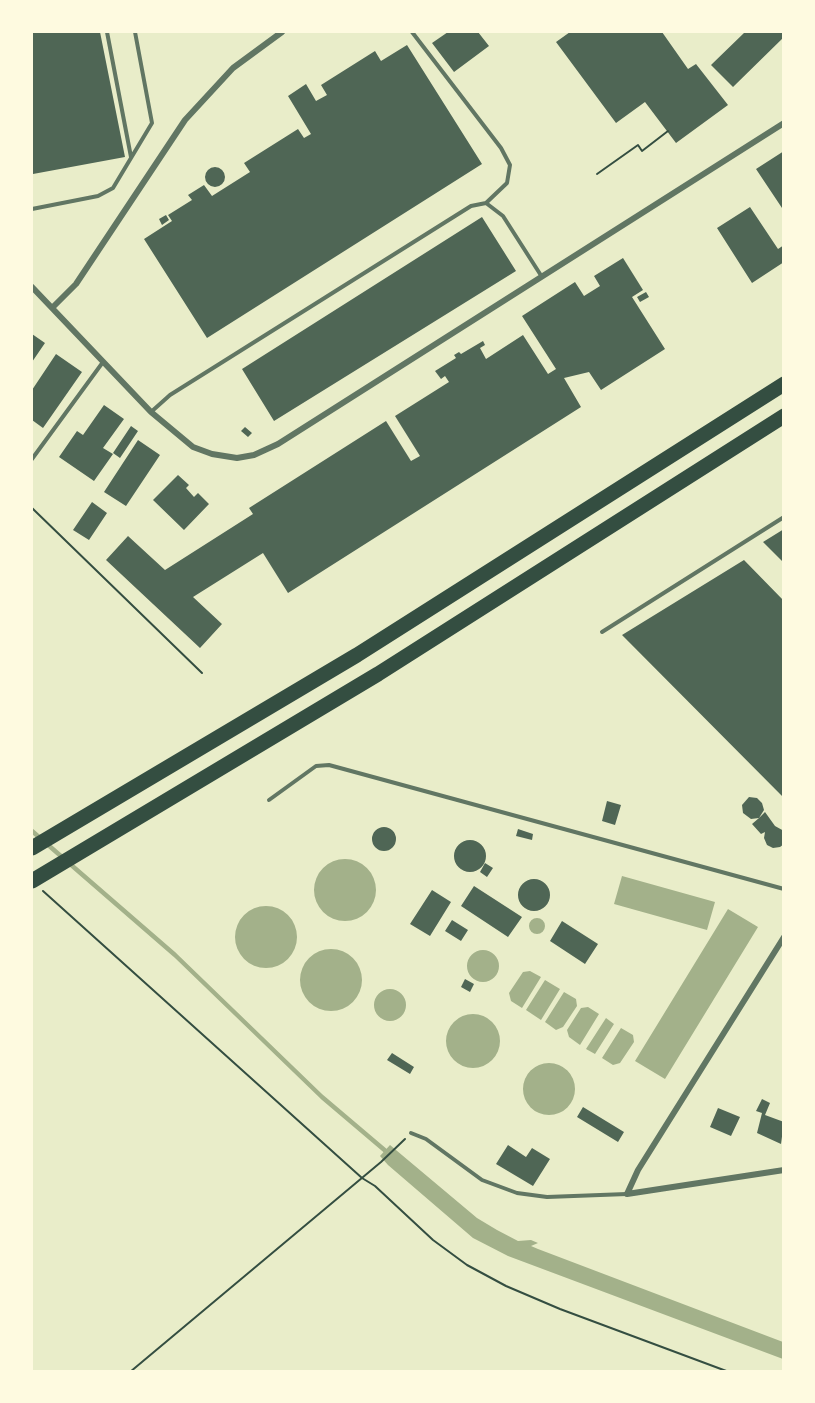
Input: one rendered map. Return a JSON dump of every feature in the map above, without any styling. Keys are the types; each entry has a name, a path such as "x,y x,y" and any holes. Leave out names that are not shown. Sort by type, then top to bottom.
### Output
{"highway":[{"path":"32,848 357,655 783,384"},
{"path":"36,885 89,846 378,674 783,416"}],"street":[{"path":"52,308 75,284 185,120 233,68 282,32"},
{"path":"32,287 151,412 193,447 212,454 237,458 254,455 278,444 783,123"},
{"path":"627,1194 638,1170 783,937"},
{"path":"627,1194 783,1170"}],"lane":[{"path":"107,32 131,158"},
{"path":"32,209 98,196 113,188 153,123 135,32"},
{"path":"151,412 170,395 388,255 471,206 486,203 507,183 510,165 501,148 412,32"},
{"path":"486,203 503,216 542,277"},
{"path":"32,459 103,362"},
{"path":"602,632 783,517"},
{"path":"269,800 316,766 329,765 783,889"},
{"path":"411,1133 426,1139 483,1180 517,1193 547,1197 627,1194"}],"path":[{"path":"597,174 638,145 642,151 668,131"},
{"path":"32,508 202,673"},
{"path":"36,885 362,1178 375,1186 433,1240 467,1265 506,1286 560,1309 729,1371"},
{"path":"130,1371 381,1162 399,1144"}],"shaded area":[{"path":"339,859 351,859 367,868 374,878 376,890 374,902 367,912 351,921 339,921 328,916 319,907 314,896 314,884 319,873 328,864"},
{"path":"622,876 715,902 707,930 614,904"},
{"path":"260,906 272,906 288,915 295,925 297,937 295,949 288,959 272,968 260,968 249,963 240,954 235,943 235,931 240,920 249,911"},
{"path":"728,909 758,927 665,1079 635,1061"},
{"path":"537,918 545,926 537,934 529,926"},
{"path":"325,949 337,949 353,958 360,968 362,980 360,992 353,1002 337,1011 325,1011 314,1006 305,997 300,986 300,974 305,963 314,954"},
{"path":"483,950 494,955 499,966 494,977 483,982 472,977 467,966 472,955"},
{"path":"530,971 541,977 522,1008 511,1001 509,993 523,972"},
{"path":"545,980 560,989 541,1020 526,1010"},
{"path":"390,989 401,994 406,1005 401,1016 390,1021 379,1016 374,1005 379,994"},
{"path":"564,992 576,999 577,1006 563,1027 556,1030 545,1022"},
{"path":"588,1007 599,1014 580,1045 569,1037 567,1030 581,1008"},
{"path":"468,1014 478,1014 488,1018 496,1026 500,1041 496,1056 488,1064 478,1068 468,1068 458,1064 450,1056 446,1046 446,1036 450,1026 458,1018"},
{"path":"606,1018 614,1024 595,1054 586,1049"},
{"path":"621,1028 633,1035 634,1042 620,1063 613,1065 602,1058"},
{"path":"549,1063 563,1067 571,1075 575,1089 571,1103 563,1111 549,1115 535,1111 527,1103 523,1089 527,1075 535,1067"},
{"path":"390,1145 477,1218 497,1230 518,1241 531,1240 538,1243 531,1246 538,1249 783,1342 783,1359 508,1256 473,1238 388,1165 380,1156"}],"building":[{"path":"32,32 100,32 125,157 33,174"},
{"path":"448,32 478,32 489,46 454,72 432,43"},
{"path":"570,32 662,32 688,69 696,64 728,105 676,143 645,102 616,123 556,42"},
{"path":"745,32 784,32 784,37 733,87 711,65"},
{"path":"407,45 482,164 207,338 144,239 172,221 168,215 192,200 188,195 204,185 212,196 250,172 244,163 298,129 304,138 311,134 288,96 306,84 316,101 327,95 321,85 375,51 381,61"},
{"path":"784,151 784,211 756,169"},
{"path":"215,167 222,170 225,177 222,184 215,187 208,184 205,177 208,170"},
{"path":"750,207 778,249 784,245 784,262 752,283 717,228"},
{"path":"166,215 169,220 162,225 159,219"},
{"path":"482,217 516,271 274,421 242,369"},
{"path":"623,258 643,290 632,297 665,349 601,390 589,372 564,378 581,407 288,593 263,553 193,597 222,624 200,648 106,560 128,536 165,570 253,514 249,508 386,421 411,461 420,456 395,416 449,382 445,376 441,379 435,371 456,358 454,355 459,352 461,354 483,341 485,345 480,348 486,359 523,335 548,374 556,369 522,316 575,282 584,296 600,286 594,276"},
{"path":"646,292 649,297 640,302 637,297"},
{"path":"32,334 45,343 32,362"},
{"path":"56,354 82,372 43,428 32,420 32,390"},
{"path":"104,405 124,419 103,448 113,454 94,481 59,457 77,431 83,435"},
{"path":"131,426 138,431 120,458 113,453"},
{"path":"245,427 252,433 248,437 241,431"},
{"path":"138,440 160,455 126,506 104,492"},
{"path":"178,475 189,485 186,488 194,497 198,493 209,504 184,530 153,500"},
{"path":"92,502 107,513 89,540 73,530"},
{"path":"784,529 784,563 763,542"},
{"path":"744,560 784,601 784,798 622,635"},
{"path":"749,797 757,798 762,803 764,810 759,818 751,819 743,813 742,805"},
{"path":"607,801 621,805 615,825 602,821"},
{"path":"765,812 775,826 784,831 784,844 780,847 773,848 767,845 764,838 765,832 761,834 752,824"},
{"path":"384,827 393,830 396,839 393,848 384,851 375,848 372,839 375,830"},
{"path":"518,829 533,834 532,840 516,836"},
{"path":"470,840 481,845 486,856 481,867 470,872 459,867 454,856 459,845"},
{"path":"485,863 493,868 487,877 480,872"},
{"path":"534,879 545,884 550,895 545,906 534,911 523,906 518,895 523,884"},
{"path":"474,886 522,917 508,937 461,906"},
{"path":"432,890 451,902 430,936 410,924"},
{"path":"452,920 468,930 461,941 445,931"},
{"path":"562,921 598,944 585,964 550,941"},
{"path":"465,979 474,984 470,992 461,987"},
{"path":"392,1053 414,1067 410,1074 387,1060"},
{"path":"762,1099 770,1103 765,1115 784,1122 781,1144 757,1133 762,1113 756,1111"},
{"path":"583,1107 624,1132 618,1142 577,1117"},
{"path":"718,1108 740,1117 731,1136 710,1127"},
{"path":"508,1145 526,1157 532,1148 550,1159 533,1186 496,1164"}],"waterway":[{"path":"32,831 175,955 322,1097 388,1153"}]}
